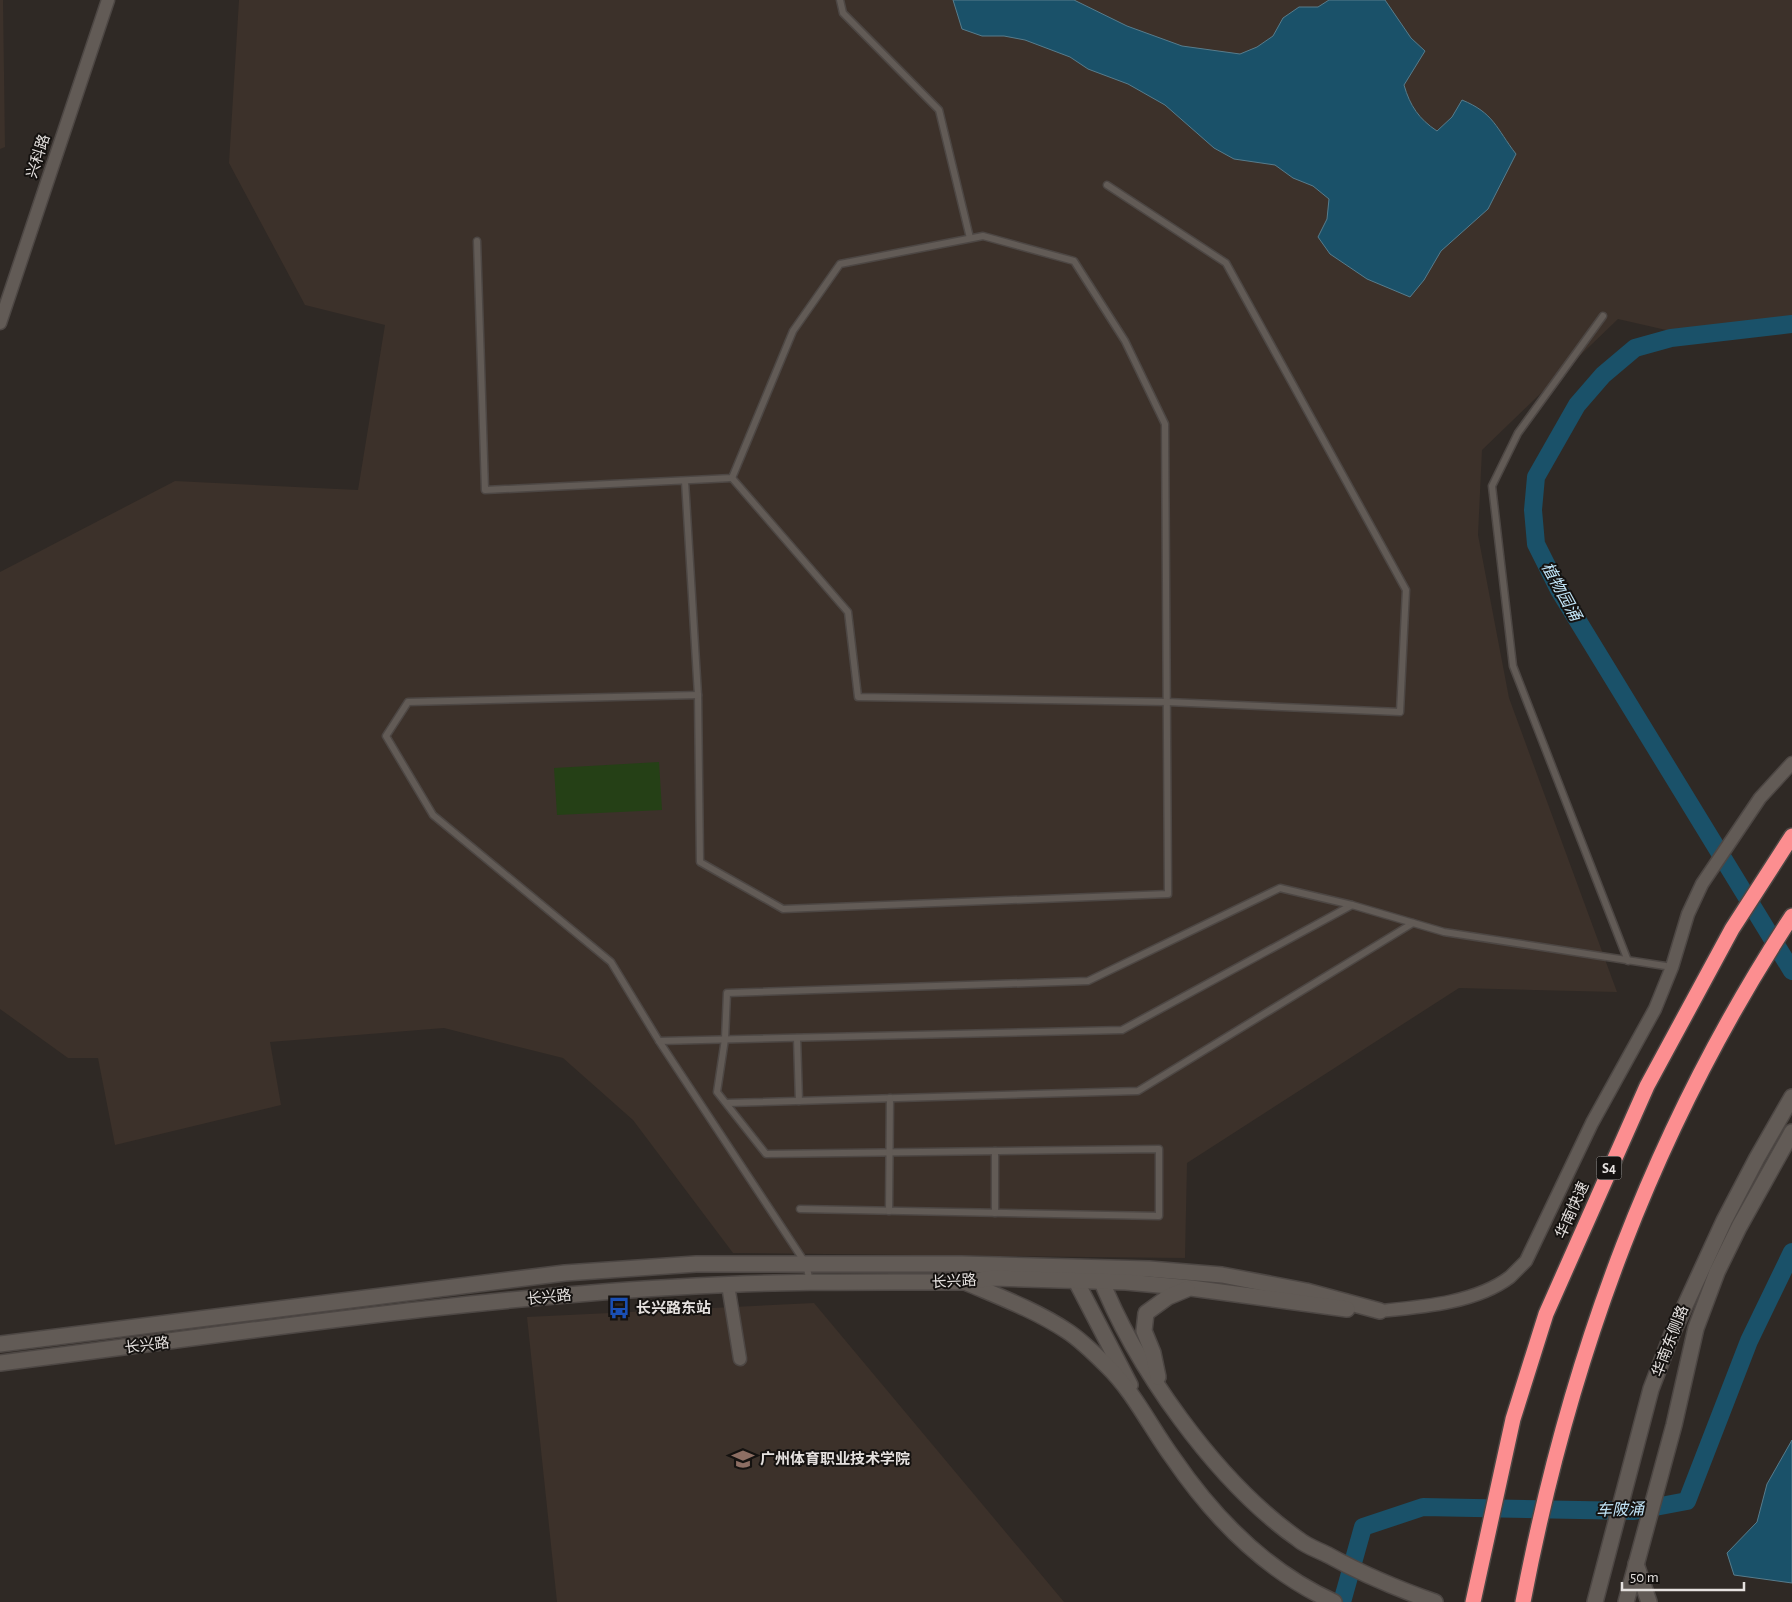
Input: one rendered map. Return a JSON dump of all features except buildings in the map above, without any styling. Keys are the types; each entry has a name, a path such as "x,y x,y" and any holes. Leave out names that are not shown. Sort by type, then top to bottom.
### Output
{"highway":[{"name":"华南快速","path":"1473,1602 1513,1420 1546,1314 1615,1155 1648,1086 1732,929 1792,836"},
{"path":"1523,1602 1558,1439 1615,1263 1652,1172 1704,1066 1756,974 1792,916"}],"street":[{"name":"兴科路","path":"0,323 108,0"},
{"path":"1099,1274 1324,1308 1380,1311 1454,1301 1488,1289 1509,1277 1526,1260 1592,1123 1655,1009 1672,967 1688,914 1702,884 1760,798 1792,763"},
{"name":"华南东侧路","path":"1595,1602 1651,1389 1687,1296 1757,1158 1791,1099"},
{"name":"华南东侧路","path":"1626,1602 1674,1425 1696,1328 1717,1272 1739,1227 1792,1132"},
{"name":"长兴路","path":"0,1344 565,1273 696,1264 806,1264 1099,1274"},
{"path":"1075,1274 1108,1338 1142,1412"},
{"name":"长兴路","path":"0,1363 572,1294 728,1285 963,1282 994,1278 1075,1274"},
{"path":"1099,1274 1222,1275 1306,1291 1380,1311"},
{"path":"1099,1274 1110,1304 1160,1388 1203,1448 1242,1492 1298,1540 1357,1571 1435,1602"},
{"path":"963,1282 1028,1309 1068,1332 1108,1368 1142,1412 1173,1459 1238,1537 1280,1572 1334,1602"},
{"path":"728,1285 740,1359"},
{"path":"1160,1388 1153,1353 1144,1331 1146,1313 1168,1297 1191,1288"},
{"path":"1636,1564 1649,1602"}],"lane":[{"path":"840,0 843,13 939,110 970,238"},
{"path":"732,478 848,612 858,698 1166,702 1400,712 1406,590 1226,262 1107,185"},
{"path":"685,481 698,695 700,862 783,909 1168,894 1164,424 1125,341 1074,262 983,236 840,264 793,331 732,478"},
{"path":"477,240 485,490 732,478"},
{"path":"1603,316 1518,433 1492,486 1513,666 1628,961"},
{"path":"698,695 408,702 386,736 433,815 611,962 659,1040 806,1264 810,1283"},
{"path":"800,1210 1159,1216 1159,1149 766,1154 718,1092 725,1039 727,993 1088,981 1280,888 1352,905 1444,932 1672,967"},
{"path":"659,1040 1122,1030 1352,905"},
{"path":"726,1103 1138,1091 1413,924"},
{"path":"797,1038 799,1101"},
{"path":"889,1211 890,1098"},
{"path":"995,1151 995,1213"}],"shaded area":[{"path":"0,0 3,0 5,147 0,149"},
{"path":"239,0 1792,0 1792,322 1688,335 1618,319 1482,450 1478,535 1509,698 1617,992 1459,988 1187,1163 1185,1258 733,1253 633,1120 563,1058 444,1028 270,1042 281,1105 115,1145 98,1058 68,1058 0,1009 0,572 175,481 358,490 385,325 305,305 229,163"},
{"name":"广州体育职业技术学院","path":"814,1303 1064,1602 557,1602 527,1317"}],"green space":[{"path":"659,762 662,810 557,815 554,768"}],"water":[{"path":"953,0 1074,0 1127,26 1182,46 1240,54 1257,47 1273,36 1283,18 1299,7 1318,7 1329,0 1385,0 1411,38 1425,51 1404,85 1412,106 1420,117 1437,131 1452,117 1462,100 1481,110 1494,122 1516,154 1488,209 1441,251 1424,280 1410,297 1367,279 1330,254 1318,237 1327,219 1329,199 1313,186 1293,178 1275,165 1234,159 1214,148 1165,105 1128,84 1088,69 1070,57 1025,40 1004,36 982,36 962,29"},
{"path":"1792,1440 1792,1583 1734,1575 1727,1553 1757,1522 1767,1484"}],"waterway":[{"name":"植物园涌","path":"1792,324 1671,338 1635,348 1603,375 1577,405 1536,477 1533,510 1536,544 1559,590 1792,971"},
{"name":"车陂涌","path":"1342,1602 1363,1527 1423,1507 1634,1511 1687,1501 1749,1341 1792,1252"}],"place":[{"name":"长兴路东站","path":"619,1308"},
{"name":"广州体育职业技术学院","path":"743,1459"}]}
